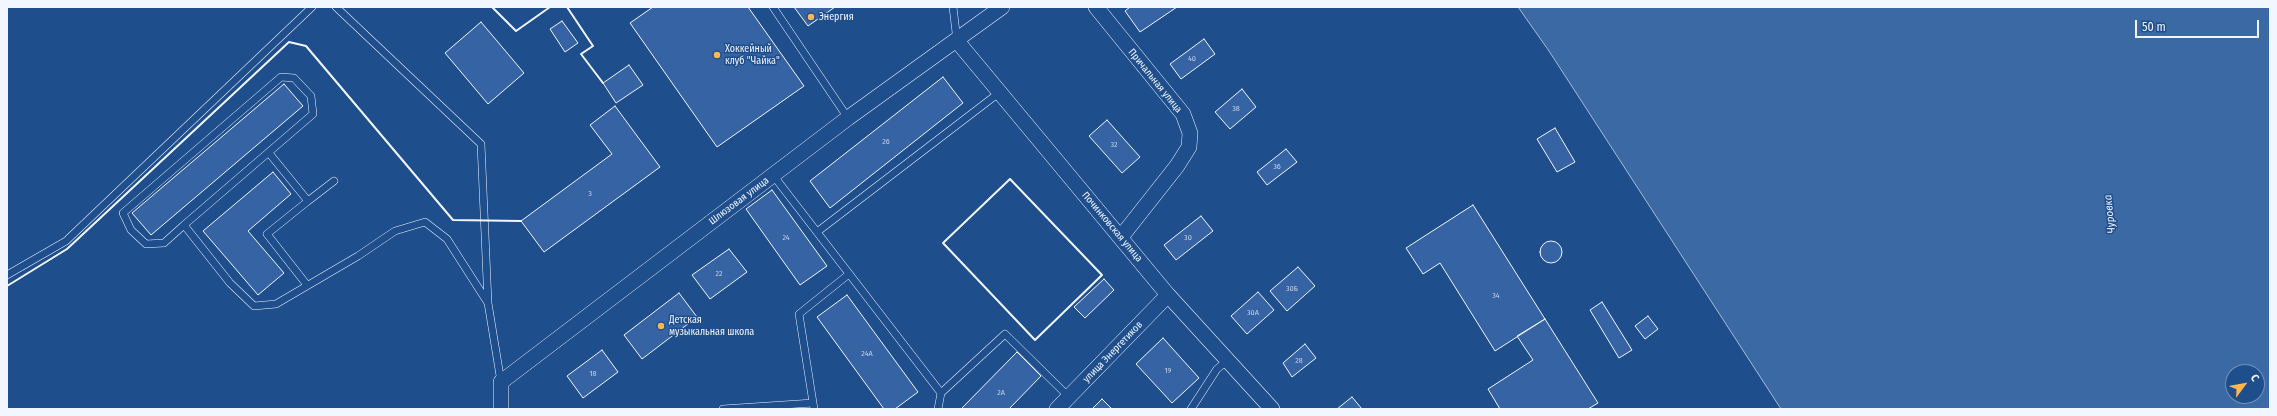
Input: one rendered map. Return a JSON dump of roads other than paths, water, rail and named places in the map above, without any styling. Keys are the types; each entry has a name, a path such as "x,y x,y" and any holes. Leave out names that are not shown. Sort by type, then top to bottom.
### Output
{"street":[{"name":"Шлюзовая улица","path":"501,382 848,118 957,41 1002,7"},
{"name":"Причальная улица","path":"1096,7 1183,114 1190,133 1189,147 1177,166 1121,237"},
{"name":"Починковская улица","path":"957,41 1168,295 1272,409"},
{"name":"улица Энергетиков","path":"1057,409 1168,295"},
{"path":"501,382 501,409"}],"lane":[{"path":"7,275 66,241 312,7"},
{"path":"336,7 481,144 488,303 501,382"},
{"path":"773,7 848,118"},
{"path":"953,7 957,41"},
{"path":"281,77 294,78 311,96 313,114 184,225 164,243 146,244 131,230 123,213 281,77"},
{"path":"817,232 1000,92"},
{"path":"269,153 308,201"},
{"path":"773,175 941,393"},
{"path":"307,285 267,234 334,181"},
{"path":"184,225 230,283 254,306 276,304 358,256 395,231 425,222 447,239 488,303"},
{"path":"723,409 814,406 799,314 850,274"},
{"path":"938,409 941,393 1005,334 1069,397"},
{"path":"1191,409 1217,369 1228,360"}],"water":[{"name":"Чуровка","path":"1518,7 2270,7 2270,409 1781,409 1549,51"}],"place":[{"name":"Энергия","path":"811,17"},
{"name":"Хоккейный клуб \"Чайка\"","path":"717,55"},
{"name":"Детская музыкальная школа","path":"661,326"}]}
